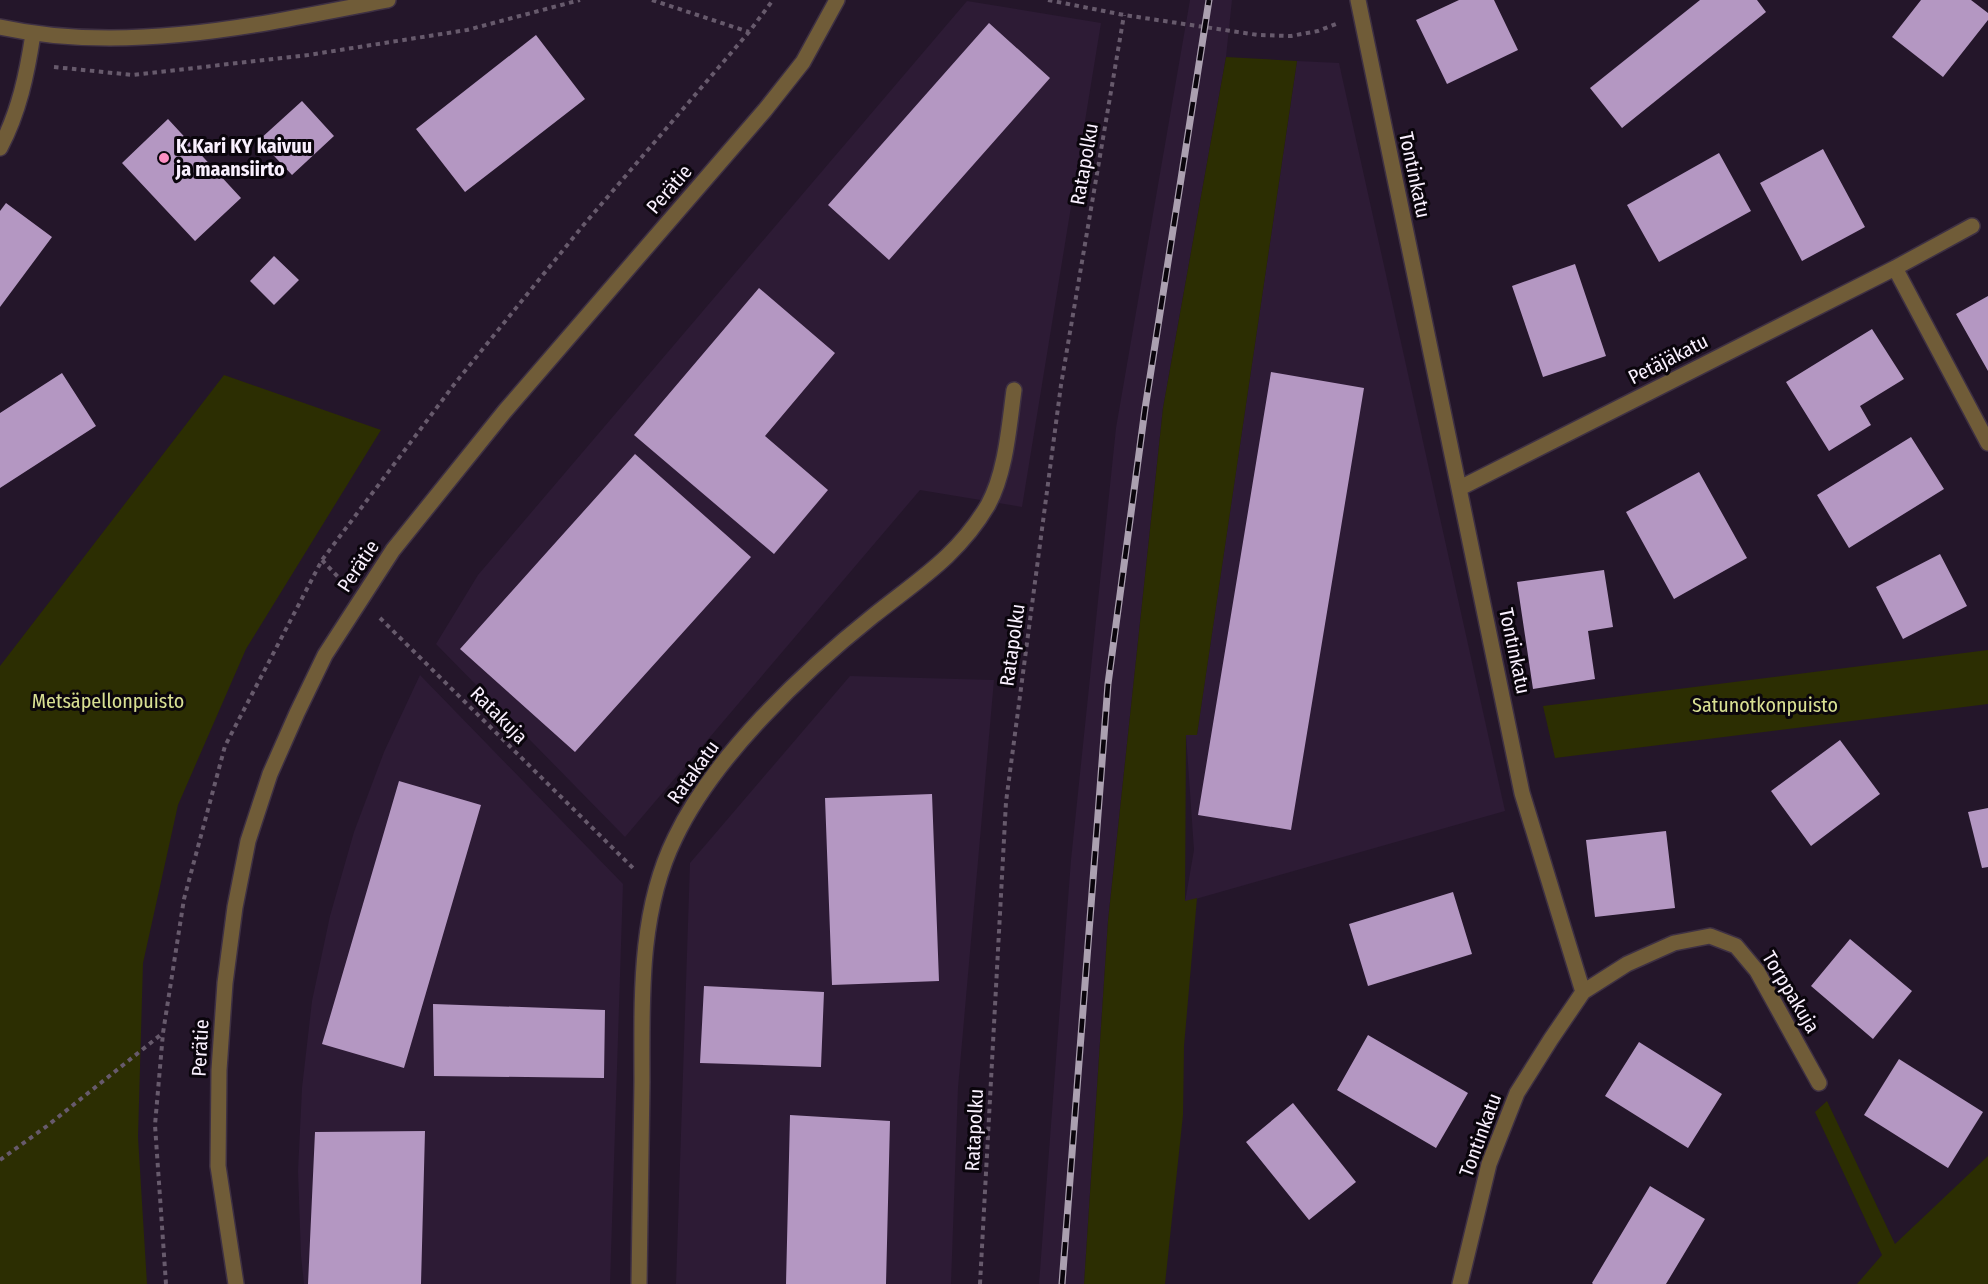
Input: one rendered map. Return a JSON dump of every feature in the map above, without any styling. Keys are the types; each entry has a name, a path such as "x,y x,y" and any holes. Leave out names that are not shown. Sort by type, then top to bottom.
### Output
{"street":[{"path":"0,27 33,34 120,38 224,30 388,0"},
{"name":"Perätie","path":"236,1284 218,1166 219,1070 225,983 235,908 248,841 270,774 325,655 393,550 505,411 778,94 803,62 837,0"},
{"name":"Tontinkatu","path":"1359,7 1522,793 1583,992 1517,1093 1489,1164 1460,1284"},
{"path":"0,148 9,131 21,97 33,34"},
{"name":"Petäjäkatu","path":"1460,488 1895,268 1972,226"},
{"path":"1895,268 1988,443"},
{"name":"Ratakatu","path":"639,1284 643,992 646,940 655,890 674,840 695,800 726,759 765,716 816,664 874,616 924,579 962,542 989,503 1004,460 1014,390"},
{"name":"Torppakuja","path":"1583,992 1627,964 1674,943 1710,936 1736,946 1757,971 1819,1083"}],"path":[{"path":"28,65 133,75 308,55 466,30 580,0"},
{"path":"652,0 749,32"},
{"path":"166,1284 155,1125 163,1033 184,899 225,746 322,560 456,381 581,228 749,32 773,0"},
{"path":"1048,0 1124,15 1258,35 1291,36 1318,31 1359,7"},
{"name":"Ratapolku","path":"980,1284 1006,802 1061,385 1124,15"},
{"name":"Ratakuja","path":"322,560 655,890"},
{"path":"0,1160 47,1126 163,1033"}],"shaded area":[{"path":"1190,0 1232,0 1226,57 1163,408 1108,921 1084,1284 1039,1284 1071,860 1116,428"},
{"path":"967,1 1101,23 1022,507 920,490 625,837 436,644 478,575"},
{"path":"1297,61 1339,63 1505,811 1185,902 1194,850 1186,735 1197,734"},
{"path":"420,675 623,884 610,1284 304,1284 298,1171 302,1088 312,1001 330,916 354,832 384,752"},
{"path":"850,676 994,680 958,1088 951,1284 676,1284 690,863"}],"green space":[{"path":"1226,57 1297,61 1197,735 1186,735 1185,901 1197,898 1184,1046 1183,1115 1165,1284 1084,1284 1108,921 1163,408"},
{"name":"Metsäpellonpuisto","path":"224,375 381,430 246,649 178,805 143,963 138,1137 147,1284 0,1284 0,666"},
{"name":"Satunotkonpuisto","path":"1988,650 1988,704 1555,758 1543,706"},
{"path":"1827,1101 1895,1244 1988,1156 1988,1284 1857,1284 1882,1255 1815,1112"}],"building":[{"path":"1459,0 1494,0 1518,50 1447,84 1416,20"},
{"path":"1700,0 1757,0 1766,12 1622,128 1590,88"},
{"path":"1921,0 1971,0 1988,13 1988,20 1943,77 1892,37"},
{"path":"989,23 1050,78 889,260 828,205"},
{"path":"536,35 585,99 465,192 416,129"},
{"path":"302,101 334,136 292,175 259,140"},
{"path":"168,119 241,198 195,241 122,163"},
{"path":"1823,149 1865,227 1802,261 1760,183"},
{"path":"1719,153 1751,211 1659,262 1627,205"},
{"path":"6,203 52,237 0,307 0,211"},
{"path":"274,256 299,280 274,305 250,281"},
{"path":"1575,264 1606,356 1543,377 1512,286"},
{"path":"759,288 835,353 765,436 828,490 774,554 634,435"},
{"path":"1988,296 1988,371 1956,314"},
{"path":"1872,329 1904,379 1860,406 1871,425 1829,451 1786,382"},
{"path":"1271,372 1364,388 1291,830 1198,815"},
{"path":"62,373 96,426 0,488 0,413"},
{"path":"1911,437 1944,489 1849,548 1817,495"},
{"path":"635,454 751,557 575,752 460,649"},
{"path":"1699,472 1747,558 1674,599 1626,512"},
{"path":"1940,554 1967,606 1903,639 1876,587"},
{"path":"1604,570 1613,627 1588,631 1595,679 1533,689 1517,582"},
{"path":"1840,740 1880,794 1811,846 1771,791"},
{"path":"399,781 481,805 404,1068 322,1044"},
{"path":"932,794 939,981 832,985 825,798"},
{"path":"1988,808 1988,867 1982,868 1968,812"},
{"path":"1666,831 1675,908 1595,917 1586,840"},
{"path":"1453,892 1472,954 1368,986 1349,924"},
{"path":"1850,939 1912,991 1873,1039 1811,986"},
{"path":"704,986 824,992 821,1067 700,1063"},
{"path":"433,1004 605,1010 604,1078 434,1076"},
{"path":"1368,1035 1468,1093 1436,1148 1337,1090"},
{"path":"1639,1042 1722,1094 1688,1148 1605,1096"},
{"path":"1899,1059 1983,1112 1948,1168 1864,1115"},
{"path":"1293,1103 1356,1182 1309,1220 1246,1142"},
{"path":"790,1115 890,1121 886,1284 786,1284"},
{"path":"425,1131 421,1284 308,1284 315,1132"},
{"path":"1650,1186 1705,1219 1666,1284 1593,1284 1592,1283"}],"railway":[{"path":"1062,1284 1108,684 1145,409 1209,0"}],"place":[{"name":"K.Kari KY kaivuu ja maansiirto","path":"164,158"}]}
